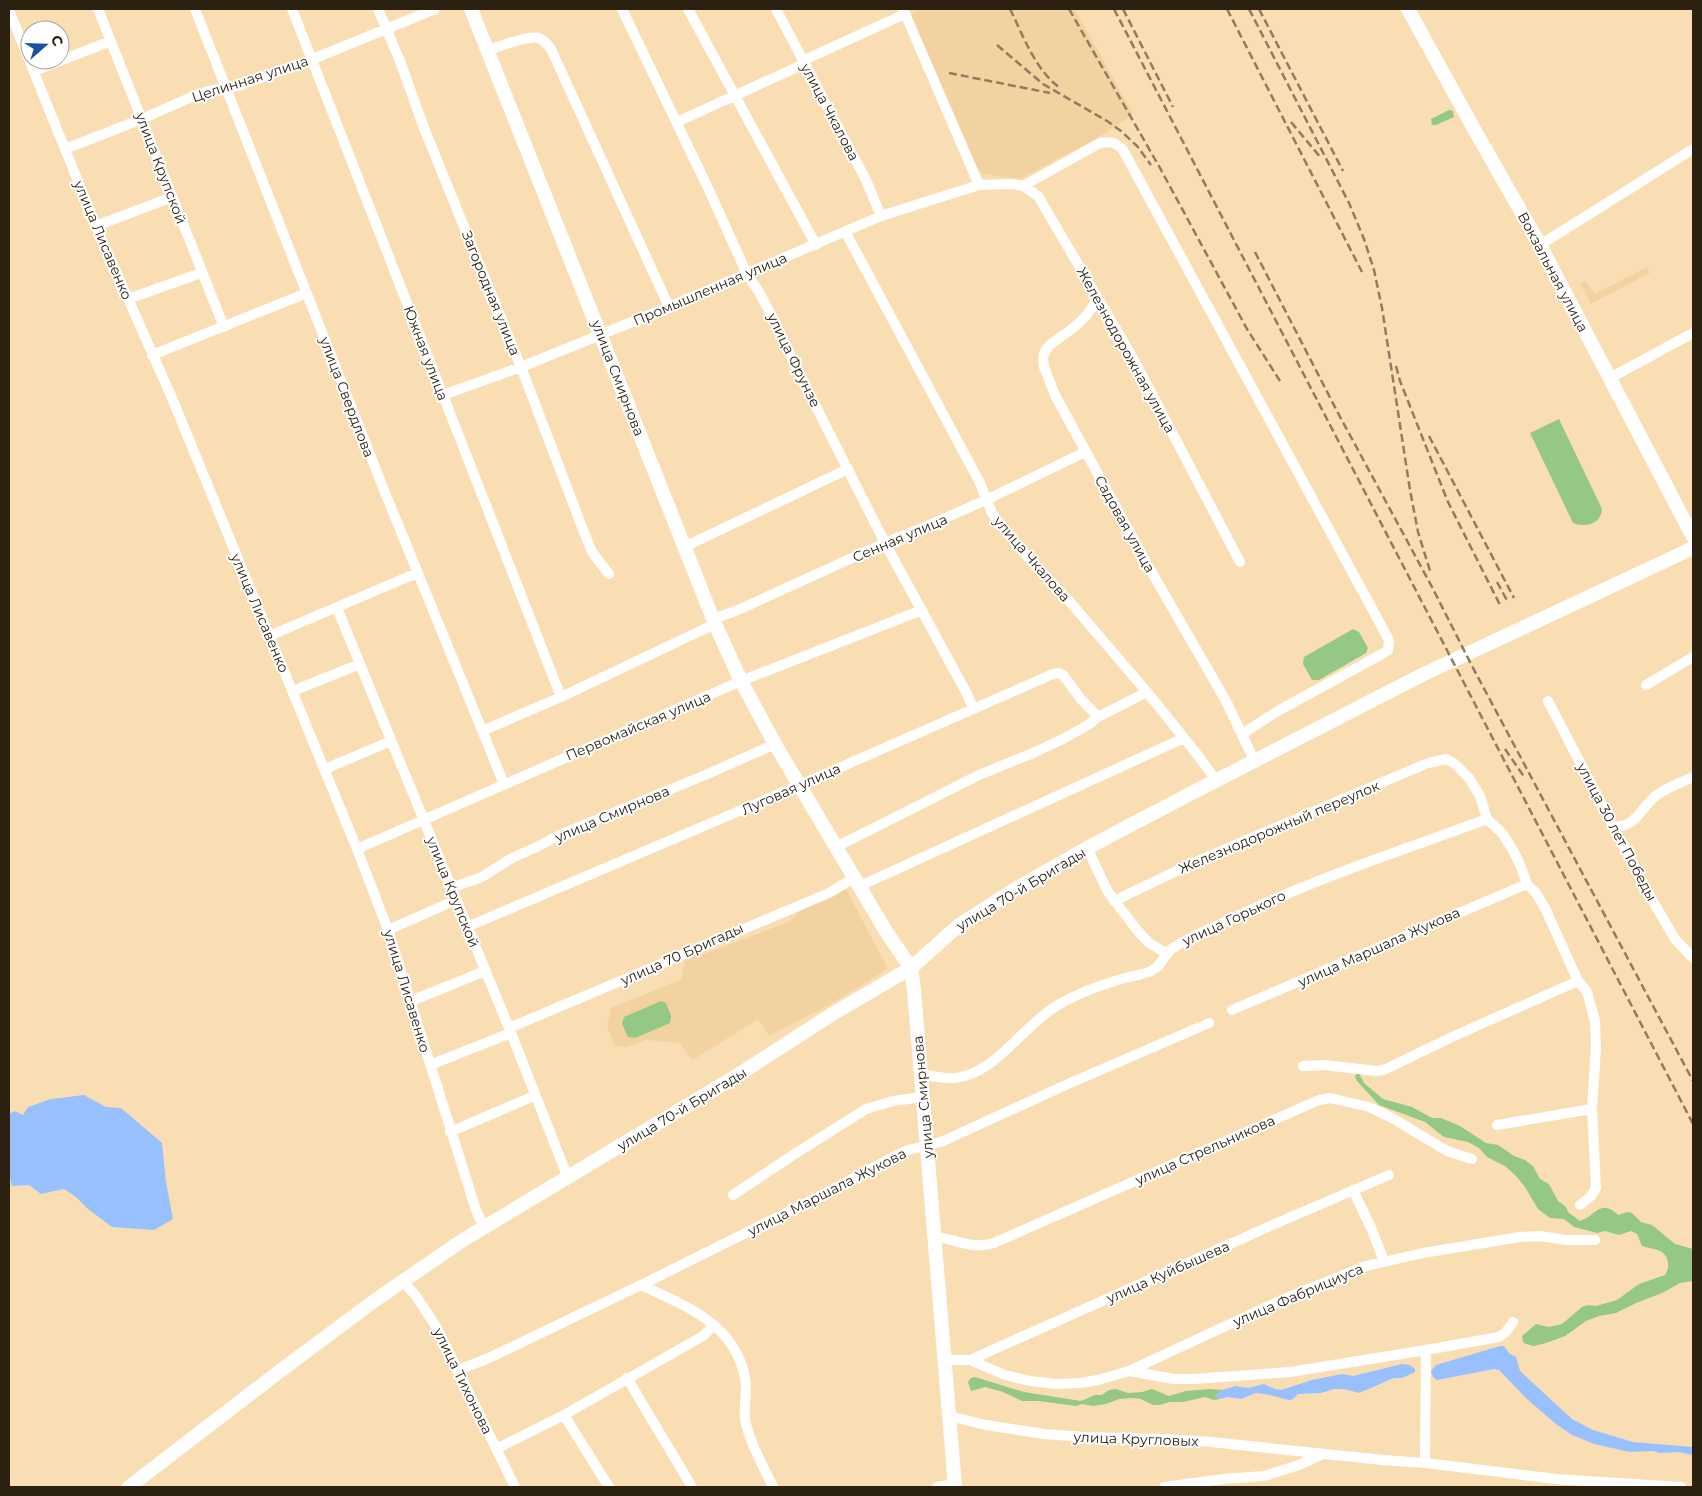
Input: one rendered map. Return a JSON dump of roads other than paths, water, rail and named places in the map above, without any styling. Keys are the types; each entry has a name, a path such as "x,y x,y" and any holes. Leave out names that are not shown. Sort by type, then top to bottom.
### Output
{"main road":[{"name":"улица Смирнова","path":"471,9 714,622 741,681 775,744 890,939 911,968 955,1486"},
{"name":"Вокзальная улица","path":"1408,9 1540,245 1693,537"},
{"name":"улица 70-й Бригады","path":"129,1487 280,1371 403,1281 484,1227 738,1075 834,1013 911,968 958,926 1014,890 1216,780 1422,675 1693,548"}],"street":[{"name":"улица Крупской","path":"98,9 224,327"},
{"name":"улица Свердлова","path":"194,9 417,573 504,784"},
{"name":"Южная улица","path":"292,9 561,697"},
{"name":"Загородная улица","path":"378,9 400,60 424,128 521,367 592,552 609,574"},
{"name":"Целинная улица","path":"65,149 142,119 196,95 212,90 238,86 313,59 435,9"},
{"name":"улица Фрунзе","path":"622,9 677,122 746,274 760,292 885,543 973,708"},
{"path":"688,9 816,245"},
{"name":"улица Чкалова","path":"776,9 866,180 881,216"},
{"name":"улица Лисавенко","path":"9,10 96,226 172,398 357,849 388,930 450,1132 476,1210 484,1227"},
{"path":"677,122 904,11 979,186 1012,184 1024,186 1100,143 1110,141 1118,144 1123,150 1389,640 1388,650 1382,654 1276,712 1242,734"},
{"path":"487,50 530,38 539,38 546,42 551,49 669,307"},
{"path":"34,71 111,41"},
{"path":"1540,245 1693,149"},
{"name":"Промышленная улица","path":"443,395 521,367 601,335 881,216 979,186"},
{"name":"Железнодорожная улица","path":"1024,186 1038,196 1133,358 1240,562"},
{"path":"96,226 172,197"},
{"name":"улица Чкалова","path":"846,232 979,480 986,500 997,519 1031,561 1070,602 1147,692 1216,780"},
{"path":"128,299 201,272"},
{"path":"152,355 307,293"},
{"name":"Садовая улица","path":"1097,297 1093,308 1086,317 1045,351 1043,358 1044,367 1055,395 1085,452 1226,701 1254,760"},
{"path":"1610,378 1693,333"},
{"name":"Сенная улица","path":"482,731 561,697 738,610 885,543 986,500 1085,452"},
{"path":"684,547 848,469"},
{"path":"269,636 417,573"},
{"name":"улица Крупской","path":"337,608 510,1030 534,1096 568,1178"},
{"name":"Первомайская улица","path":"357,849 741,681 922,610"},
{"path":"1646,684 1693,657"},
{"path":"293,691 360,664"},
{"name":"Луговая улица","path":"467,927 1058,673 1062,675 1098,717"},
{"path":"836,847 979,775 1033,753 1147,692"},
{"name":"улица 30 лет Победы","path":"1548,701 1647,891 1675,939 1693,958"},
{"name":"улица 70 Бригады","path":"430,1065 829,892 857,882 1184,738"},
{"path":"325,768 391,741"},
{"name":"улица Смирнова","path":"451,888 482,877 512,858 541,846 557,836 775,744"},
{"name":"Железнодорожный переулок","path":"1114,901 1195,862 1304,815 1428,763 1446,759 1455,764 1469,778 1480,796 1487,819"},
{"path":"1614,827 1632,823 1648,802 1661,792 1693,776"},
{"path":"1487,819 1502,833 1513,850 1527,884 1536,893 1545,908 1578,981 1587,992 1595,1021 1596,1048 1592,1109 1596,1188 1591,1196 1580,1205"},
{"name":"улица Горького","path":"921,1074 940,1078 956,1078 970,1074 986,1066 1037,1019 1054,1007 1096,987 1153,970 1166,953 1183,942 1248,910 1304,886 1487,819"},
{"path":"1088,848 1104,885 1114,901 1149,943 1166,953"},
{"name":"улица Маршала Жукова","path":"1232,1010 1527,884"},
{"path":"388,930 456,900"},
{"path":"411,1001 485,971"},
{"path":"1303,1066 1324,1065 1376,1071 1386,1069 1452,1037 1578,981"},
{"name":"улица Маршала Жукова","path":"458,1370 489,1358 641,1285 826,1193 894,1156 908,1150 941,1142 1209,1023"},
{"path":"450,1132 534,1096"},
{"path":"733,1195 764,1173 866,1109 893,1102 923,1098"},
{"name":"улица Стрельникова","path":"934,1237 949,1238 975,1246 994,1243 1319,1100 1330,1098 1368,1106 1447,1151 1472,1159"},
{"path":"1497,1125 1592,1109"},
{"name":"улица Куйбышева","path":"945,1360 970,1360 1277,1222 1389,1175"},
{"path":"1353,1190 1384,1261"},
{"name":"улица Фабрициуса","path":"970,1360 1005,1375 1030,1381 1056,1384 1098,1380 1130,1371 1292,1296 1344,1274 1384,1261 1520,1237 1540,1236 1566,1240 1594,1240"},
{"name":"улица Тихонова","path":"403,1281 429,1314 514,1487"},
{"path":"641,1285 688,1307 712,1324 728,1340 742,1366 746,1386 744,1414 746,1426 773,1487"},
{"name":"улица Фабрициуса","path":"1130,1371 1174,1379 1290,1372 1499,1336 1506,1332 1513,1322"},
{"path":"496,1449 564,1415 703,1336 712,1324"},
{"path":"1425,1463 1426,1350"},
{"path":"627,1378 692,1487"},
{"path":"564,1415 609,1487"},
{"name":"улица Кругловых","path":"950,1416 986,1425 1044,1434 1167,1439 1425,1463 1556,1483 1681,1487"},
{"name":"улица Кругловых","path":"1164,1487 1223,1479 1264,1476 1299,1465 1323,1454"},
{"path":"937,1487 955,1486"}],"water":[{"path":"84,1095 106,1107 121,1108 162,1143 166,1182 173,1219 154,1230 112,1227 64,1189 41,1194 29,1185 12,1186 9,1175 9,1114 15,1111 23,1115 28,1107 51,1099"},
{"path":"1504,1346 1510,1354 1516,1357 1520,1371 1572,1419 1593,1430 1633,1442 1693,1447 1693,1455 1679,1452 1630,1452 1594,1444 1572,1435 1528,1400 1499,1370 1494,1369 1437,1380 1433,1377 1431,1371 1436,1365"},
{"path":"1402,1364 1410,1365 1415,1369 1415,1372 1402,1378 1394,1378 1359,1393 1344,1389 1334,1389 1321,1393 1298,1394 1289,1400 1256,1393 1241,1399 1228,1397 1220,1399 1215,1396 1222,1390 1236,1386 1248,1388 1264,1384 1281,1390 1312,1380 1342,1374 1353,1376"}],"railway":[{"path":"1010,9 1025,41 1043,72 1060,88"},
{"path":"1069,9 1160,168 1247,329 1280,381"},
{"path":"1114,9 1693,1124"},
{"path":"1123,9 1173,107"},
{"path":"1227,9 1362,272"},
{"path":"1249,9 1349,203 1374,270 1382,308 1410,490 1418,532 1431,574"},
{"path":"1259,9 1343,171"},
{"path":"997,45 1043,84 1121,131 1137,146 1151,165"},
{"path":"949,73 1050,93"},
{"path":"1291,122 1321,158"},
{"path":"1255,252 1338,413 1693,1081"},
{"path":"1396,366 1400,381 1448,502 1500,605"},
{"path":"1429,436 1514,598"},
{"path":"1497,582 1508,602"},
{"path":"1505,749 1525,778"}]}
